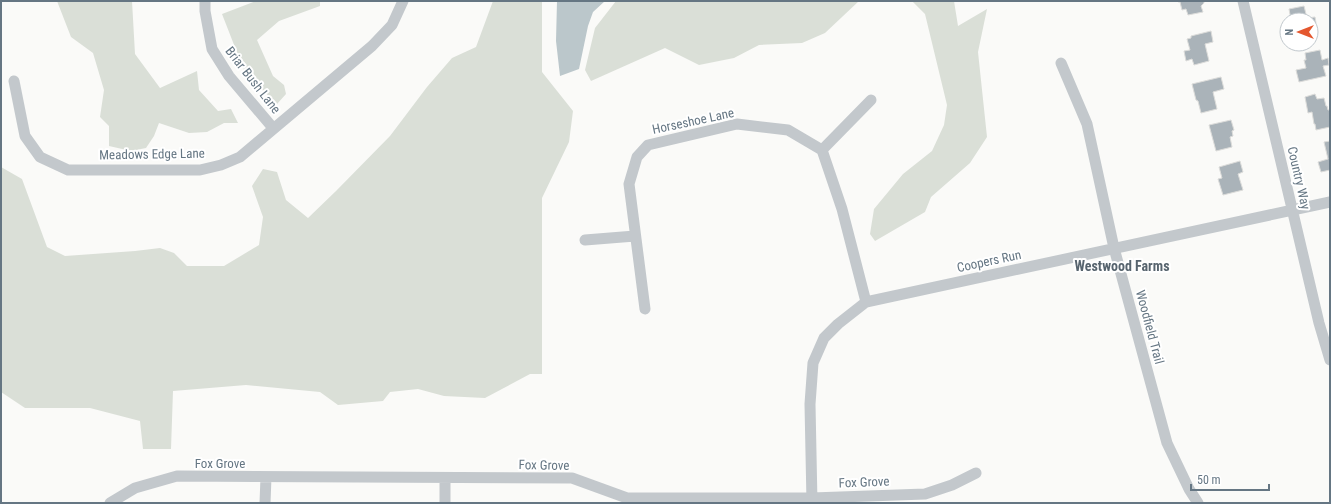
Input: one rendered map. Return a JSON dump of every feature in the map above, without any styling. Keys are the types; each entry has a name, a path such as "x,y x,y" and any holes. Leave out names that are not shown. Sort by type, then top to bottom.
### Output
{"street":[{"name":"Briar Bush Lane","path":"205,1 205,11 212,49 229,76 273,128"},
{"name":"Meadows Edge Lane","path":"14,81 25,136 40,157 68,170 200,170 221,165 240,157 372,46 392,25 403,1"},
{"name":"Country Way","path":"1243,1 1293,211 1318,324 1330,360"},
{"name":"Woodfield Trail","path":"1061,63 1087,124 1114,248 1167,442 1189,489 1198,503"},
{"path":"866,302 842,209 822,150 871,100"},
{"name":"Horseshoe Lane","path":"645,310 629,184 637,157 648,146 737,124 788,130 822,150"},
{"name":"Coopers Run","path":"812,501 810,404 813,363 824,338 838,324 866,302 1330,202"},
{"path":"585,240 635,236"},
{"name":"Fox Grove","path":"110,503 135,488 177,476 572,478 626,498 812,501 925,494 952,485 976,474"},
{"path":"265,503 266,477"},
{"path":"445,478 445,503"}],"shaded area":[{"path":"57,1 132,1 135,54 160,88 197,71 199,90 218,111 231,109 238,123 224,123 207,132 189,133 159,123 154,136 146,148 131,151 109,146 109,126 100,117 104,90 93,53 71,37"},
{"path":"256,1 320,1 320,6 279,21 257,40 273,76 284,85 286,94 277,104 245,73 222,14"},
{"path":"493,1 542,1 542,72 573,111 569,142 542,198 542,374 530,374 485,398 444,396 418,389 390,392 383,401 338,405 320,392 246,385 173,391 171,449 143,449 140,421 90,408 25,408 1,392 1,167 22,179 47,247 65,256 160,248 174,253 187,266 224,266 259,245 263,217 252,186 263,169 277,172 286,200 308,218 390,136 427,87 452,58 476,47"},
{"path":"557,1 605,1 593,12 588,26 579,69 560,76 556,41"},
{"path":"616,1 859,1 825,33 802,43 759,45 734,58 699,65 665,48 591,81 585,70 595,28"},
{"path":"912,1 954,1 958,26 987,9 978,52 987,137 970,163 931,197 925,212 875,241 870,234 874,209 903,174 932,151 944,125 947,105 925,14"}],"building":[{"path":"1178,1 1204,1 1201,6 1203,12 1188,15 1186,9 1182,10 1180,2"},
{"path":"1304,6 1306,12 1290,12 1289,9"},
{"path":"1211,31 1213,42 1205,44 1209,61 1194,65 1192,59 1186,61 1184,51 1190,50 1187,39 1191,38 1191,36"},
{"path":"1319,50 1322,60 1328,58 1329,65 1323,66 1326,76 1299,82 1296,70 1306,68 1304,60 1306,60 1305,53 1319,52"},
{"path":"1221,77 1224,89 1213,92 1217,109 1201,113 1192,84"},
{"path":"1315,94 1317,99 1324,98 1328,110 1330,110 1330,127 1316,130 1312,112 1308,113 1305,97"},
{"path":"1231,120 1234,130 1232,131 1233,136 1230,137 1232,147 1216,151 1209,125"},
{"path":"1330,141 1330,170 1321,172 1318,162 1328,159 1324,142"},
{"path":"1240,161 1243,172 1238,174 1243,190 1223,195 1218,179 1222,178 1219,167"}],"district":[{"name":"Westwood Farms","path":"1122,266"}]}
